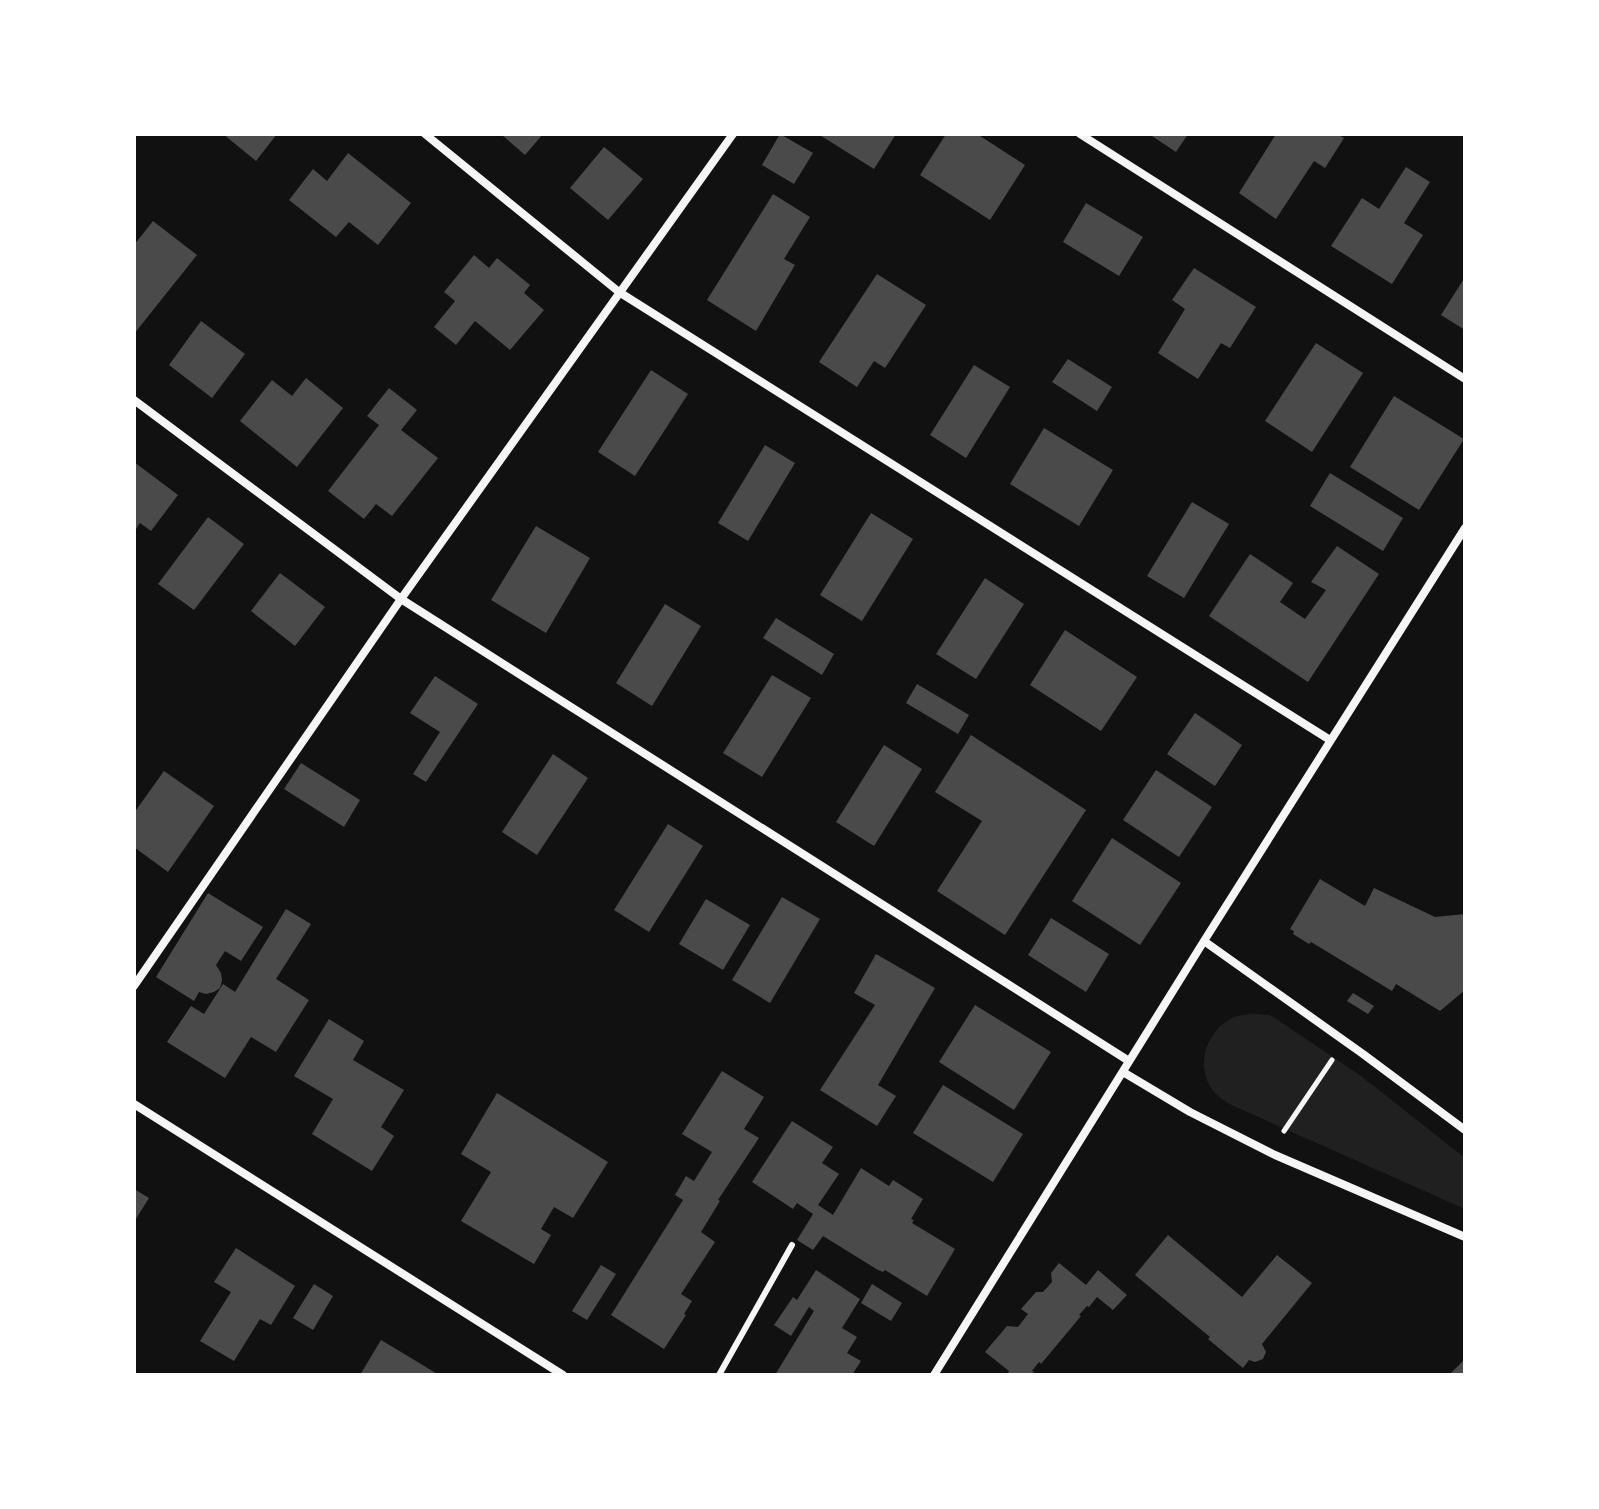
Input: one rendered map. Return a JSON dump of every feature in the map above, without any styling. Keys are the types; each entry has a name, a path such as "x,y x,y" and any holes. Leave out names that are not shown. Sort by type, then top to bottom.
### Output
{"street":[{"path":"425,134 619,292 1330,740"},
{"path":"134,986 401,599 733,134"},
{"path":"1080,134 1465,379"},
{"path":"134,400 401,599 1129,1061"},
{"path":"934,1375 1465,528"},
{"path":"1204,941 1465,1130"},
{"path":"1123,1072 1190,1112 1270,1152 1465,1237"},
{"path":"134,1104 563,1375"}],"lane":[{"path":"719,1375 792,1245"}],"path":[{"path":"1270,1152 1345,1041"}],"shaded area":[{"path":"1256,1014 1275,1018 1361,1076 1465,1158 1465,1209 1238,1108 1218,1096 1205,1073 1209,1042 1215,1032 1232,1018"}],"building":[{"path":"223,134 277,134 256,161"},
{"path":"501,134 543,134 525,155"},
{"path":"780,134 813,153 794,184 762,165"},
{"path":"818,134 896,134 874,169"},
{"path":"946,134 977,134 1025,165 990,220 920,175"},
{"path":"1149,134 1188,134 1176,152"},
{"path":"1276,134 1337,134 1344,138 1325,168 1314,161 1276,219 1239,193"},
{"path":"604,147 643,179 608,220 570,188"},
{"path":"348,153 411,203 378,245 349,222 336,237 289,200 313,169 327,181"},
{"path":"1406,167 1430,182 1404,223 1423,235 1392,284 1331,246 1362,198 1379,209"},
{"path":"773,194 810,217 784,259 795,265 756,331 707,300"},
{"path":"1086,203 1143,237 1119,276 1063,242"},
{"path":"153,221 197,255 134,334 134,245"},
{"path":"474,255 489,268 497,258 530,285 524,293 544,310 510,350 475,321 456,345 434,327 455,301 444,292"},
{"path":"1194,268 1256,307 1230,348 1221,343 1198,379 1158,353 1185,309 1172,300"},
{"path":"877,274 926,305 885,368 874,361 857,387 819,362"},
{"path":"1465,277 1465,330 1441,315"},
{"path":"201,321 245,354 212,398 169,365"},
{"path":"1316,343 1363,373 1312,452 1265,421"},
{"path":"1068,359 1112,387 1097,411 1052,382"},
{"path":"974,365 1010,387 966,458 930,435"},
{"path":"651,370 688,394 635,476 598,452"},
{"path":"306,378 343,408 297,467 240,421 272,380 292,396"},
{"path":"389,388 417,410 401,430 438,458 392,516 376,504 364,519 328,491 379,425 367,416"},
{"path":"1394,396 1464,439 1419,510 1350,467"},
{"path":"1044,428 1113,470 1079,526 1010,484"},
{"path":"765,445 795,463 748,541 718,523"},
{"path":"134,462 178,495 151,531 140,523 134,532"},
{"path":"1330,473 1403,518 1383,551 1310,506"},
{"path":"1192,502 1229,524 1184,598 1147,576"},
{"path":"871,513 913,539 862,621 820,595"},
{"path":"208,517 244,544 194,610 158,584"},
{"path":"536,526 590,558 546,633 491,600"},
{"path":"1337,546 1379,574 1308,682 1209,616 1250,554 1293,583 1280,602 1305,619 1326,590 1311,582"},
{"path":"280,573 325,607 295,646 251,611"},
{"path":"985,578 1024,604 976,679 936,654"},
{"path":"665,604 701,626 652,706 616,683"},
{"path":"776,618 834,654 822,675 763,638"},
{"path":"1065,630 1137,677 1101,731 1030,685"},
{"path":"772,675 811,698 762,777 723,753"},
{"path":"435,676 478,704 426,782 413,774 440,732 410,713"},
{"path":"917,684 969,715 958,734 906,703"},
{"path":"1195,713 1242,745 1215,786 1167,754"},
{"path":"971,735 1086,810 1005,935 937,891 982,821 935,792"},
{"path":"884,745 922,769 874,846 836,822"},
{"path":"553,754 588,778 537,855 502,832"},
{"path":"301,763 360,800 344,827 284,789"},
{"path":"1156,770 1212,807 1179,857 1123,820"},
{"path":"164,771 214,806 168,872 134,847 134,813"},
{"path":"668,824 703,846 649,932 614,910"},
{"path":"1112,838 1181,883 1140,945 1072,901"},
{"path":"1320,879 1365,906 1374,888 1435,917 1465,914 1465,990 1440,1011 1396,984 1392,991 1293,934 1294,931 1290,929"},
{"path":"208,893 263,927 241,961 225,951 216,965 221,973 220,988 206,994 199,992 194,1001 156,977"},
{"path":"782,897 820,919 770,1003 732,980"},
{"path":"706,899 750,925 723,970 679,944"},
{"path":"286,909 311,924 276,979 309,1000 276,1052 251,1037 225,1078 167,1042 191,1006 204,1014 223,984 235,992"},
{"path":"1051,918 1109,954 1086,992 1028,955"},
{"path":"876,954 935,988 878,1085 896,1096 877,1126 820,1090 875,1005 854,993"},
{"path":"1353,993 1374,1006 1368,1014 1347,1001"},
{"path":"975,1005 1051,1052 1014,1110 939,1062"},
{"path":"329,1019 364,1041 353,1060 404,1090 381,1127 394,1136 372,1171 312,1134 333,1099 294,1076"},
{"path":"722,1071 764,1097 744,1129 759,1138 701,1232 715,1242 681,1294 692,1301 664,1349 611,1315 683,1200 675,1195 686,1176 694,1181 712,1152 682,1134"},
{"path":"943,1085 1023,1134 993,1182 913,1133"},
{"path":"497,1093 608,1162 573,1218 554,1207 541,1229 551,1235 534,1264 461,1221 491,1172 461,1154"},
{"path":"792,1121 833,1147 822,1163 839,1174 818,1205 833,1215 861,1168 889,1186 893,1180 923,1199 911,1219 914,1220 912,1223 955,1249 927,1296 823,1236 813,1250 797,1240 813,1214 797,1203 793,1209 752,1182"},
{"path":"134,1189 149,1198 134,1222"},
{"path":"1168,1235 1242,1297 1277,1255 1312,1283 1262,1344 1266,1352 1263,1359 1255,1362 1249,1360 1243,1368 1135,1275"},
{"path":"236,1248 295,1286 271,1325 260,1319 234,1361 200,1341 231,1292 214,1282"},
{"path":"1059,1263 1086,1285 1098,1270 1127,1295 1113,1310 1097,1297 1041,1364 1039,1362 1032,1375 1007,1375 1009,1371 985,1352 1007,1326 1018,1327 1028,1314 1021,1309 1036,1292 1043,1292 1052,1282 1051,1273"},
{"path":"601,1265 616,1274 587,1320 572,1311"},
{"path":"816,1270 860,1299 842,1328 857,1337 847,1353 861,1361 852,1375 775,1375 814,1311 809,1307 791,1336 774,1325 793,1297 797,1300"},
{"path":"314,1284 333,1296 313,1330 293,1318"},
{"path":"872,1284 902,1303 891,1321 861,1303"},
{"path":"381,1340 411,1358 439,1375 360,1375"},
{"path":"1465,1359 1465,1375 1449,1375"}]}
